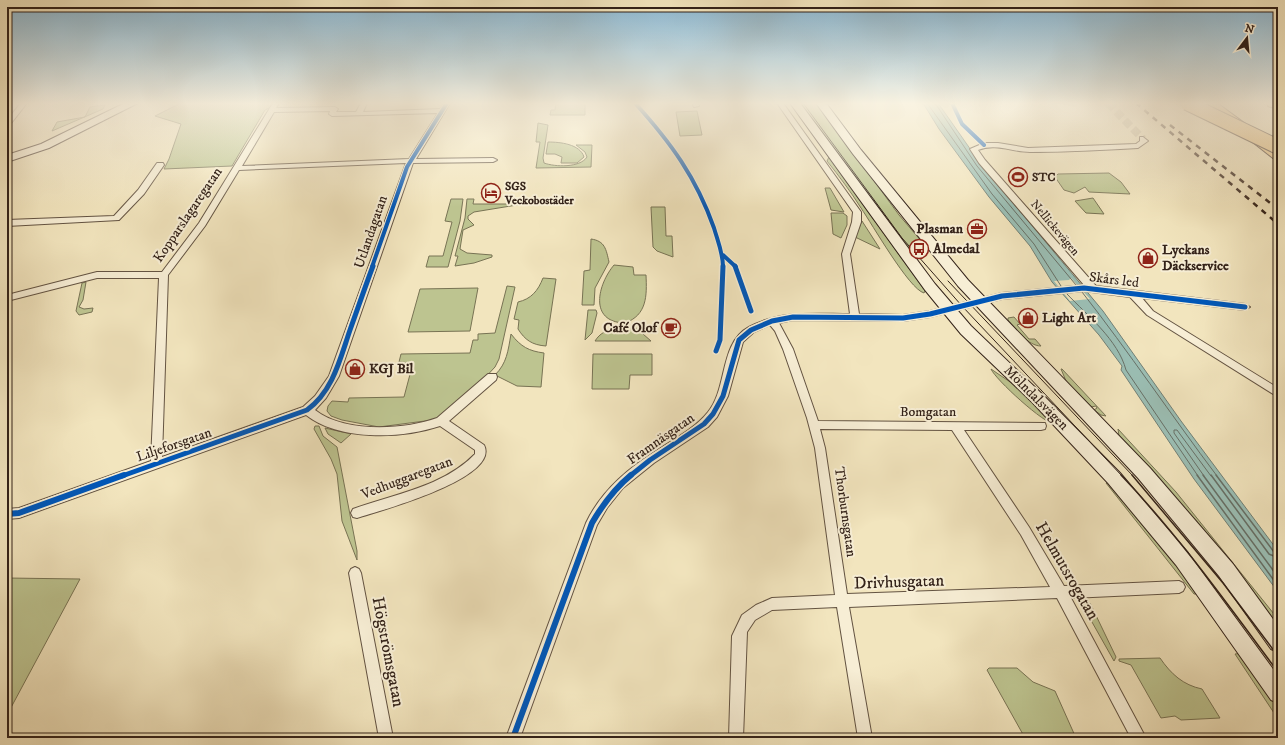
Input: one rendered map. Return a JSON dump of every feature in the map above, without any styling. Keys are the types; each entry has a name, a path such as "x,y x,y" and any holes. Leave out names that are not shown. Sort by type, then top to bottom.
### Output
{"highway":[{"path":"1255,138 1278,155"},
{"path":"1258,138 1278,147"},
{"path":"1270,138 1278,144"}],"main road":[{"path":"54,138 26,148 7,151 7,157 45,146 60,138"},
{"name":"Mölndalsvägen","path":"820,138 920,274 966,330 1037,398 1114,478 1182,558 1278,693"},
{"name":"Mölndalsvägen","path":"847,138 928,241 980,301 1144,472 1226,570 1278,642"}],"street":[{"name":"Kopparslagaregatan","path":"156,464 164,275 202,224 255,138"},
{"name":"Utlandagatan","path":"334,376 410,160 425,138"},
{"path":"805,138 857,212 856,226 847,243 846,254 855,318"},
{"name":"Nellickevägen","path":"1088,288 987,167 974,149 984,145 998,145 1028,150 1138,146 1144,141 1143,139"},
{"path":"236,168 410,160 493,160"},
{"path":"7,223 116,218 141,192 160,165"},
{"path":"7,298 97,275 164,275"},
{"name":"Skårs led","path":"980,301 1007,295 1088,288 1134,295 1245,306"},
{"path":"1134,295 1150,313 1278,393"},
{"name":"Framnäsgatan","path":"513,738 584,542 603,504 635,471 704,424 721,401 734,352 739,340 751,330 772,321 793,317 903,318 980,301"},
{"name":"Thorburnsgatan","path":"772,321 779,329 788,350 815,425 865,738"},
{"name":"Liljeforsgatan","path":"7,514 19,513 306,410 317,403 325,393 334,376"},
{"path":"306,410 317,419 371,431 396,430 434,424 442,420 492,377"},
{"name":"Vedhuggaregatan","path":"356,513 445,482 464,472 475,463 480,456 480,448 442,420"},
{"name":"Bomgatan","path":"815,425 1041,426"},
{"name":"Helmutsrogatan","path":"955,426 1025,531 1061,593 1139,738"},
{"name":"Högströmsgatan","path":"355,572 386,738"},
{"name":"Drivhusgatan","path":"736,738 738,643 741,628 754,612 772,604 1179,587"}],"green space":[{"path":"176,138 249,138 232,166 164,169"},
{"path":"536,138 546,138 543,158 544,163 561,166 579,163 584,161 587,157 585,152 576,145 592,145 591,167 536,168 540,142 536,142"},
{"path":"825,138 842,138 899,215 922,242 906,247"},
{"path":"548,142 564,143 574,147 582,153 584,157 577,163 561,163 562,157 555,154 546,154"},
{"path":"829,157 925,291 924,293 917,289 900,269 853,196 827,161"},
{"path":"1109,173 1121,182 1130,194 1089,192 1085,187 1074,193 1064,190 1055,177 1058,174"},
{"path":"825,188 830,188 844,212 831,210"},
{"path":"1093,198 1104,214 1086,213 1075,201"},
{"path":"451,199 463,199 460,221 448,267 426,267 429,256 443,256 452,222 445,221"},
{"path":"467,199 474,199 473,204 523,204 474,212 468,216 468,219 474,225 463,230 460,249 467,253 492,255 492,257 474,263 455,266 458,256 455,256 465,218"},
{"path":"651,207 665,207 666,236 672,236 673,257 657,251 653,247"},
{"path":"831,213 843,213 847,216 847,225 841,238 833,234"},
{"path":"862,221 880,249 855,237"},
{"path":"591,239 596,240 604,246 609,262 595,288 594,305 582,305 584,271 590,270"},
{"path":"614,265 633,267 634,275 646,275 646,297 642,310 632,320 625,323 613,321 605,316 601,309 601,291 608,273"},
{"path":"543,278 556,279 546,346 533,343 526,339 518,329 519,320 514,319 518,302 527,299 534,294"},
{"path":"86,282 83,300 79,307 84,309 93,308 92,312 79,315 76,311 82,283"},
{"path":"507,286 515,287 499,359 495,367 481,382 440,419 379,427 342,420 331,416 327,411 328,406 332,401 348,402 349,398 404,397 413,363 399,362 401,354 470,353 473,340 478,340 478,334 495,333"},
{"path":"478,288 470,331 408,332 420,289"},
{"path":"588,310 596,310 597,313 592,333 585,340"},
{"path":"1014,317 1020,324 1017,325 1029,339 1035,339 1041,346 1027,340 1008,320 1008,318"},
{"path":"635,327 651,341 595,341 599,336 608,331"},
{"path":"511,334 526,348 544,353 541,387 517,386 495,375 505,361"},
{"path":"593,354 652,354 652,375 630,375 629,389 592,389"},
{"path":"991,369 1013,384 1055,424 1031,410 1001,382"},
{"path":"1061,369 1106,416 1101,415 1094,410 1097,408 1096,406 1091,407 1066,381"},
{"path":"315,426 319,426 323,436 337,447 357,551 357,560 342,521 337,474 331,459 314,429"},
{"path":"325,428 351,434 341,443 328,434"},
{"path":"1118,429 1176,492 1278,619 1278,627 1119,436"},
{"path":"1109,482 1166,549 1198,594 1194,594 1106,483"},
{"path":"7,578 80,579 7,715"},
{"path":"1090,603 1116,657 1114,661 1088,615 1086,607"},
{"path":"1244,653 1278,703 1278,719 1235,654"},
{"path":"1160,658 1173,674 1183,682 1202,689 1220,718 1181,720 1175,716 1161,718 1131,665 1119,661 1119,659"},
{"path":"989,668 1017,668 1033,682 1055,691 1076,738 1025,738 987,670"}],"water":[{"path":"945,138 962,138 980,163 1103,311 1181,421 1278,551 1278,592 1194,479 1121,370 1122,366 1099,335 1052,282 1030,246 989,197"}],"pier":[{"path":"1071,278 1090,299 1070,301 1054,281 1069,280"}],"tram line":[{"path":"828,138 902,238 962,306 1122,476"},
{"path":"948,281 1133,476"},
{"path":"1121,475 1183,546 1278,672"},
{"path":"1132,475 1223,583 1278,656"}],"railway":[{"path":"1177,138 1278,224"},
{"path":"1186,138 1278,209"}],"cycle path":[{"path":"7,514 19,513 307,410 316,403 334,376 407,167 426,138"},
{"path":"665,138 691,176 704,200 723,255 720,340 716,351"},
{"path":"976,138 984,145"},
{"path":"723,255 735,265 751,311"},
{"path":"513,738 592,523 603,504 619,485 650,460 704,424 713,414 723,396 736,346 739,340 751,330 772,321 793,317 903,318 930,314 1002,296 1084,288 1245,307"}],"place":[{"name":"STC","path":"1018,177"},
{"name":"SGS Veckobostäder","path":"491,193"},
{"name":"Plasman","path":"977,229"},
{"name":"Almedal","path":"919,249"},
{"name":"Lyckans Däckservice","path":"1148,258"},
{"name":"Light Art","path":"1028,318"},
{"name":"Café Olof","path":"671,328"},
{"name":"KGJ Bil","path":"355,369"}]}
